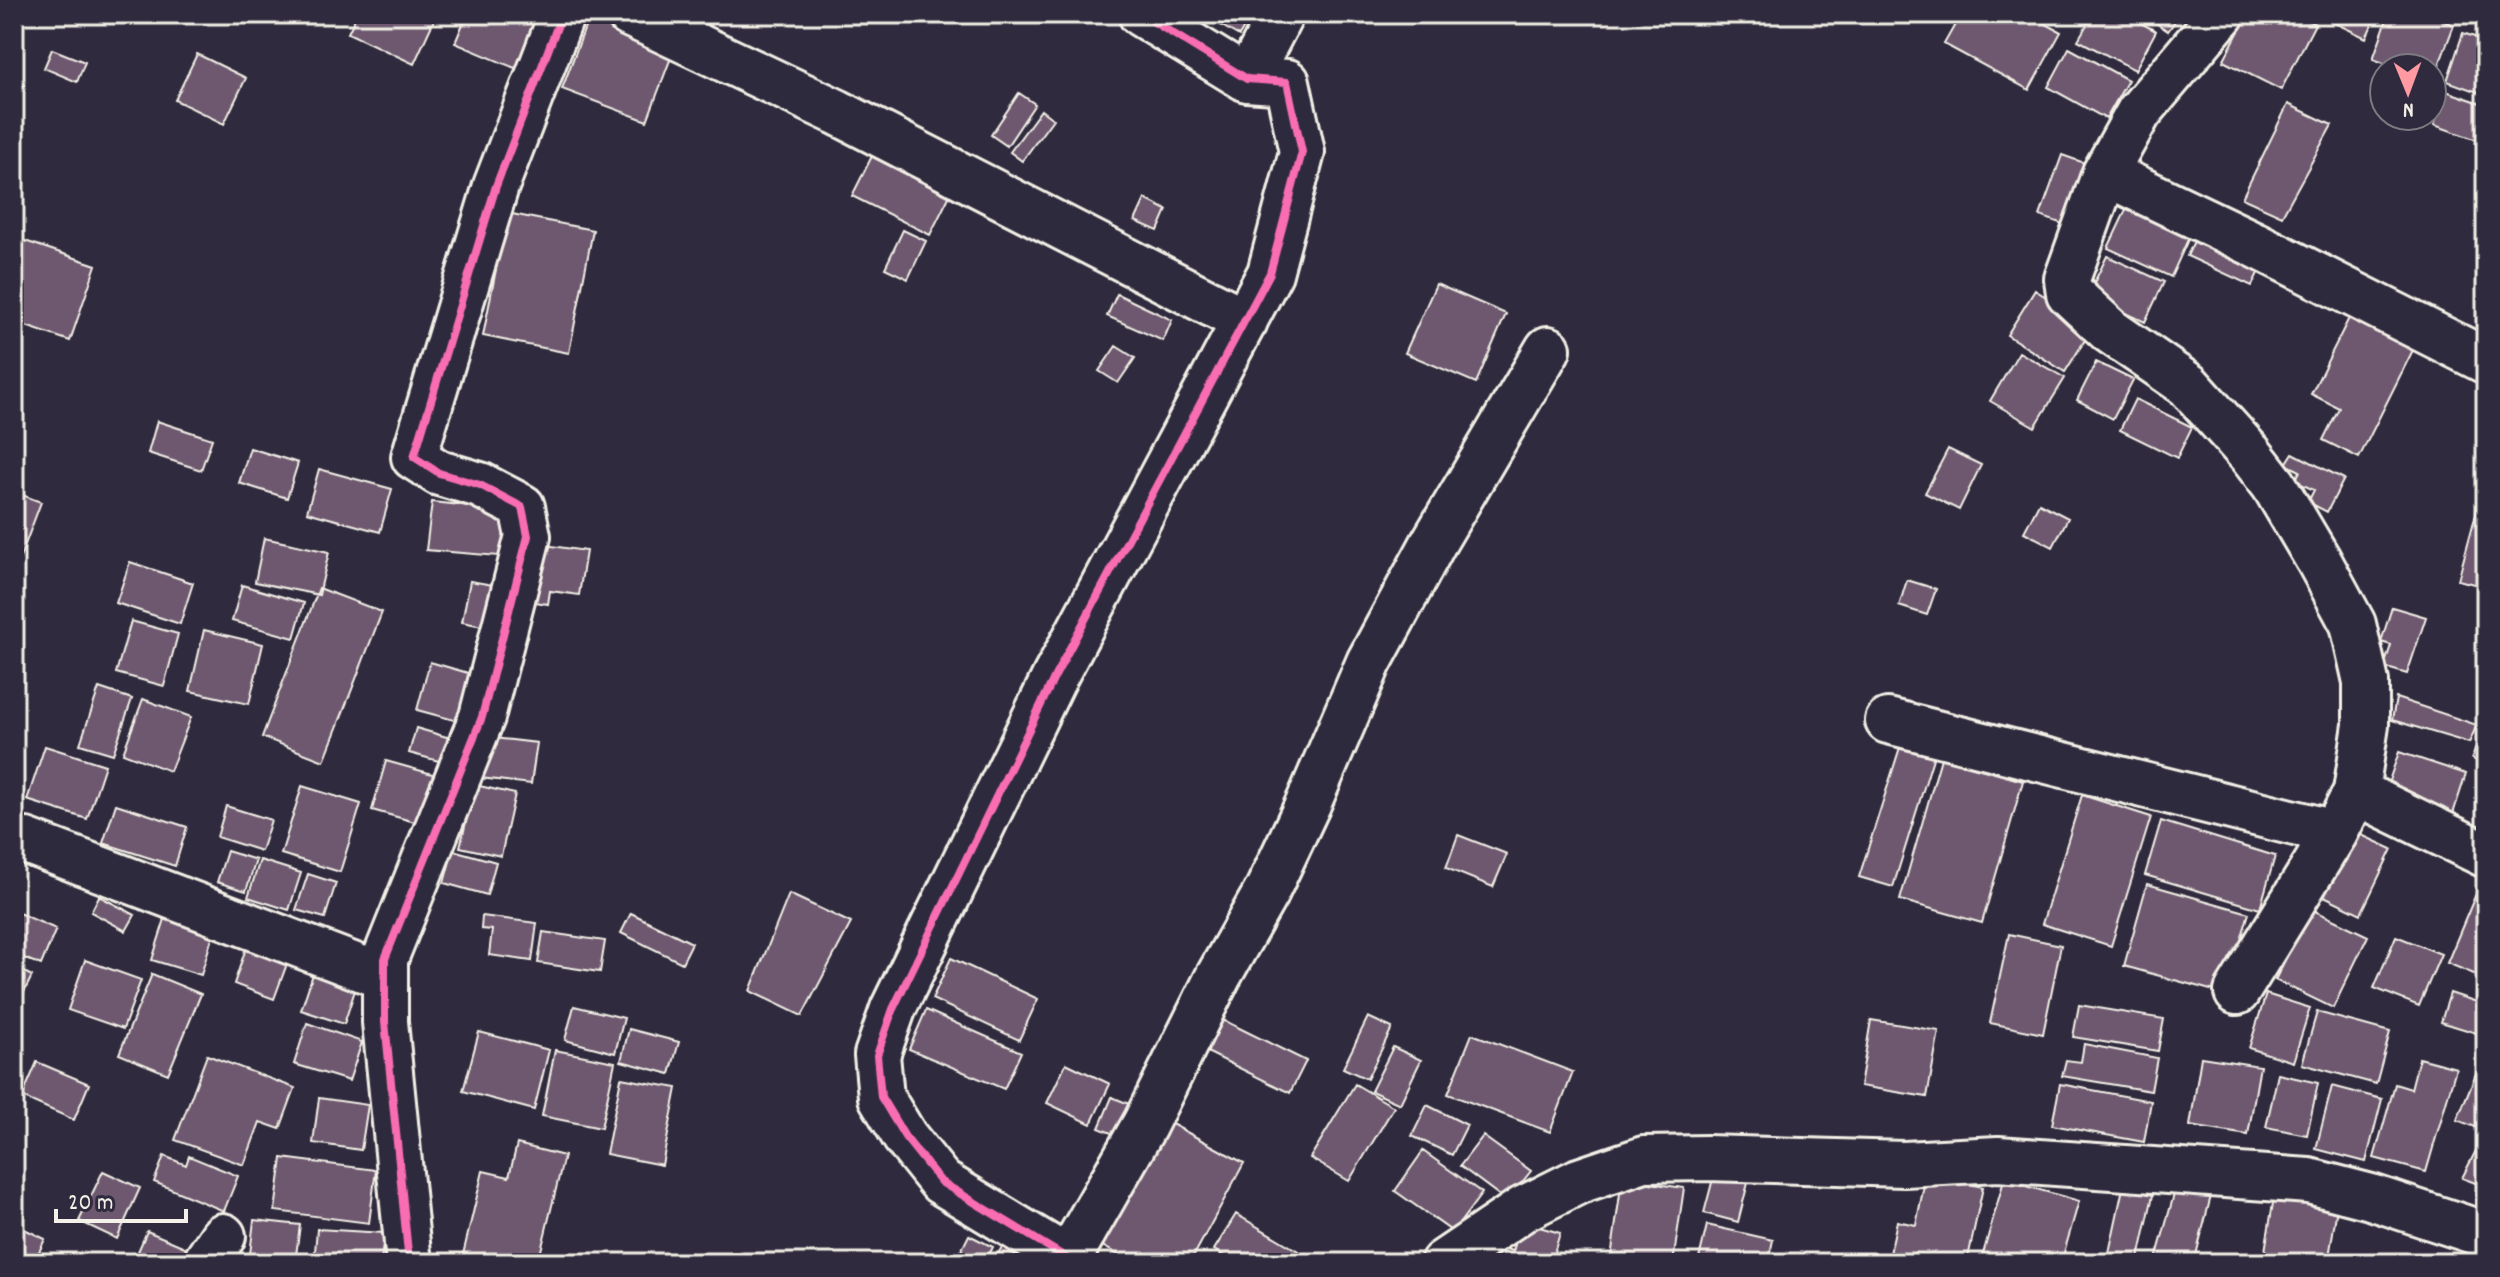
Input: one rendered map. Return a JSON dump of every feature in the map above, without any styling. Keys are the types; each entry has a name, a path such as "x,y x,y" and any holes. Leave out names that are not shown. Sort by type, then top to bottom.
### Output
{"street":[{"path":"409,1263 385,1022 385,959 482,717 528,536 522,507 480,485 439,473 414,457 496,186 562,14"},
{"path":"629,14 837,112 1245,321"},
{"path":"1141,14 1247,79 1287,82 1302,152 1270,273 1055,676 893,1009 877,1055 881,1097 905,1137 941,1182 1072,1261 1218,977 1268,889 1369,662 1434,542 1548,349"},
{"path":"1247,79 1281,14"},
{"path":"2222,14 2139,112 2105,173 2067,279 2069,293 2110,331 2188,385 2250,454 2274,485 2353,624 2366,682 2366,725 2356,792 2335,833 2237,992"},
{"path":"2105,173 2486,361"},
{"path":"1888,721 2335,833"},
{"path":"2356,792 2486,855"},
{"path":"26,841 384,977"},
{"path":"1443,1263 1523,1209 1579,1181 1644,1159 1904,1164 1998,1159 2309,1181 2371,1197 2486,1235"}],"building":[{"path":"357,14 436,16 414,64 348,33"},
{"path":"467,14 546,14 522,71 455,43"},
{"path":"590,14 676,44 647,121 562,89"},
{"path":"1202,14 1252,14 1239,36"},
{"path":"1961,14 2028,14 2061,32 2029,90 1944,44"},
{"path":"2093,14 2124,14 2156,31 2135,70 2078,40"},
{"path":"2143,14 2180,14 2168,31"},
{"path":"2248,14 2295,14 2315,24 2281,90 2223,61"},
{"path":"2316,14 2377,14 2366,38"},
{"path":"2389,14 2426,14 2454,25 2444,52 2375,52"},
{"path":"2463,33 2486,41 2486,95 2448,81"},
{"path":"2069,48 2128,80 2106,119 2048,87"},
{"path":"52,49 85,62 77,82 44,68"},
{"path":"197,54 246,78 224,124 175,100"},
{"path":"2448,92 2486,105 2486,143 2448,130"},
{"path":"1019,93 1035,104 1007,146 991,135"},
{"path":"2288,104 2332,125 2282,216 2242,198"},
{"path":"1041,110 1053,119 1022,161 1010,152"},
{"path":"876,148 954,187 930,235 852,196"},
{"path":"2062,155 2096,167 2074,228 2040,216"},
{"path":"2133,195 2195,224 2171,277 2108,248"},
{"path":"1145,199 1167,210 1158,231 1135,221"},
{"path":"507,213 593,230 569,353 483,336"},
{"path":"2201,226 2266,256 2252,286 2187,256"},
{"path":"903,230 926,241 908,279 885,268"},
{"path":"22,240 96,265 70,341 14,322 14,265"},
{"path":"2107,256 2164,282 2145,322 2088,295"},
{"path":"1436,284 1506,314 1476,383 1405,353"},
{"path":"2035,290 2093,327 2065,372 2007,335"},
{"path":"1117,294 1172,320 1163,341 1107,316"},
{"path":"2354,308 2418,340 2359,458 2323,440 2339,408 2311,394"},
{"path":"1116,346 1135,358 1118,383 1099,371"},
{"path":"2019,352 2065,378 2035,427 1990,401"},
{"path":"2096,362 2133,380 2113,419 2077,400"},
{"path":"2135,399 2192,427 2177,458 2120,430"},
{"path":"14,400 23,404 14,426"},
{"path":"157,421 212,439 201,470 148,453"},
{"path":"250,448 298,463 287,498 239,483"},
{"path":"1948,449 1981,465 1959,510 1925,493"},
{"path":"2293,453 2344,479 2327,512 2308,502 2314,490 2295,481 2300,471 2286,464"},
{"path":"319,469 392,489 380,532 307,512"},
{"path":"14,492 41,502 14,574"},
{"path":"432,502 520,511 511,557 426,550"},
{"path":"2039,503 2068,518 2053,547 2024,532"},
{"path":"2477,510 2486,512 2486,587 2458,580"},
{"path":"264,538 329,552 319,595 255,582"},
{"path":"538,544 586,551 579,595 550,591 548,604 529,601"},
{"path":"130,562 193,583 180,624 116,603"},
{"path":"1907,580 1936,589 1927,615 1899,606"},
{"path":"470,581 499,586 492,628 462,622"},
{"path":"242,585 304,603 294,638 232,621"},
{"path":"319,588 382,612 324,761 262,737"},
{"path":"2392,607 2426,617 2407,674 2384,667 2391,645 2381,642"},
{"path":"131,621 178,634 164,686 116,673"},
{"path":"204,630 263,644 249,704 190,691"},
{"path":"430,662 482,677 469,724 417,710"},
{"path":"99,688 132,699 113,754 80,744"},
{"path":"2396,698 2477,725 2469,743 2392,720"},
{"path":"143,699 191,717 170,771 123,753"},
{"path":"2486,723 2486,764 2472,759"},
{"path":"416,728 457,740 450,764 409,753"},
{"path":"485,737 537,743 531,784 480,778"},
{"path":"1901,744 1934,755 1893,887 1859,877"},
{"path":"45,746 105,765 87,819 27,800"},
{"path":"2399,752 2466,774 2451,820 2383,798"},
{"path":"1941,758 2023,781 1982,923 1900,900"},
{"path":"386,761 443,777 429,826 372,810"},
{"path":"475,785 515,794 501,856 460,847"},
{"path":"302,786 361,804 340,872 281,854"},
{"path":"2082,795 2151,817 2111,946 2042,924"},
{"path":"116,804 187,827 175,866 103,843"},
{"path":"226,806 271,820 261,851 217,837"},
{"path":"2161,821 2275,856 2260,909 2145,875"},
{"path":"2355,832 2392,849 2361,914 2324,896"},
{"path":"1458,835 1507,854 1493,887 1446,868"},
{"path":"453,850 496,862 487,895 444,883"},
{"path":"227,851 256,860 246,891 217,882"},
{"path":"260,860 301,873 289,910 248,897"},
{"path":"308,874 336,883 325,918 296,910"},
{"path":"2147,884 2249,913 2225,994 2124,966"},
{"path":"2478,889 2486,892 2486,979 2447,963"},
{"path":"789,894 851,923 802,1016 750,991"},
{"path":"99,896 135,915 126,931 91,912"},
{"path":"2311,909 2368,936 2333,1008 2275,980"},
{"path":"14,911 56,929 41,965 14,954"},
{"path":"631,913 692,943 682,963 621,933"},
{"path":"482,916 537,923 532,961 489,955 492,930 481,929"},
{"path":"165,919 213,934 201,975 152,960"},
{"path":"543,932 605,941 600,972 538,963"},
{"path":"2009,934 2061,945 2043,1034 1990,1023"},
{"path":"2396,936 2441,954 2419,1006 2374,988"},
{"path":"247,945 288,961 274,999 234,984"},
{"path":"951,958 1038,999 1019,1040 932,999"},
{"path":"85,960 141,980 123,1029 68,1010"},
{"path":"14,967 32,976 24,992 14,986"},
{"path":"152,974 201,994 168,1074 119,1054"},
{"path":"313,974 356,987 344,1024 301,1010"},
{"path":"2450,993 2486,1005 2486,1036 2441,1022"},
{"path":"2266,994 2310,1008 2293,1062 2249,1048"},
{"path":"2079,1005 2164,1019 2158,1051 2073,1037"},
{"path":"574,1006 624,1018 615,1053 565,1040"},
{"path":"926,1010 1021,1052 1004,1089 909,1049"},
{"path":"2317,1012 2390,1032 2376,1084 2302,1064"},
{"path":"1368,1017 1392,1028 1367,1079 1343,1068"},
{"path":"1221,1019 1306,1061 1290,1093 1205,1051"},
{"path":"1871,1020 1939,1031 1927,1097 1860,1086"},
{"path":"307,1023 362,1042 349,1081 294,1064"},
{"path":"629,1029 679,1042 670,1074 621,1061"},
{"path":"479,1032 549,1050 534,1110 463,1091"},
{"path":"1472,1034 1573,1072 1550,1132 1448,1094"},
{"path":"2084,1044 2157,1058 2151,1091 2062,1076 2066,1060 2081,1062"},
{"path":"1393,1047 1421,1060 1400,1104 1371,1091"},
{"path":"2486,1049 2486,1131 2457,1120"},
{"path":"555,1050 615,1062 601,1128 542,1116"},
{"path":"207,1055 295,1088 280,1129 260,1122 244,1165 175,1140"},
{"path":"2201,1057 2260,1066 2248,1135 2190,1126"},
{"path":"2419,1058 2456,1068 2426,1172 2374,1158 2395,1084 2411,1089"},
{"path":"37,1062 89,1084 74,1120 22,1097"},
{"path":"1066,1063 1110,1084 1091,1124 1047,1103"},
{"path":"2278,1074 2318,1083 2307,1135 2266,1127"},
{"path":"621,1078 677,1088 662,1165 606,1154"},
{"path":"1355,1084 1394,1107 1349,1181 1310,1158"},
{"path":"2060,1084 2151,1101 2144,1142 2052,1125"},
{"path":"2332,1086 2382,1099 2366,1162 2316,1149"},
{"path":"1112,1097 1129,1104 1116,1135 1099,1128"},
{"path":"319,1098 368,1105 361,1150 313,1143"},
{"path":"1427,1105 1467,1125 1452,1155 1412,1136"},
{"path":"1166,1121 1244,1163 1190,1263 1133,1263 1099,1244"},
{"path":"2486,1131 2486,1187 2462,1178"},
{"path":"1483,1136 1531,1171 1507,1201 1460,1166"},
{"path":"517,1144 564,1156 538,1263 461,1263 483,1171 509,1177"},
{"path":"1423,1151 1482,1193 1453,1232 1395,1191"},
{"path":"164,1156 186,1165 189,1156 238,1176 224,1211 154,1182"},
{"path":"282,1158 376,1170 369,1223 275,1211"},
{"path":"103,1171 140,1188 117,1239 79,1221"},
{"path":"1715,1171 1749,1179 1738,1222 1704,1213"},
{"path":"1926,1175 1983,1187 1967,1263 1888,1263 1897,1221 1916,1225"},
{"path":"1622,1179 1684,1188 1673,1263 1611,1258"},
{"path":"2004,1180 2079,1201 2061,1263 2015,1263 1983,1254"},
{"path":"2176,1187 2211,1196 2194,1263 2155,1263"},
{"path":"2123,1188 2153,1195 2138,1263 2107,1262"},
{"path":"2274,1197 2337,1208 2328,1263 2263,1263"},
{"path":"1236,1214 1305,1255 1300,1263 1236,1263 1214,1250"},
{"path":"254,1220 300,1225 295,1263 249,1263"},
{"path":"1522,1222 1560,1233 1551,1263 1493,1263 1498,1247 1513,1251"},
{"path":"14,1224 45,1239 34,1263 14,1263"},
{"path":"1707,1225 1773,1240 1768,1263 1698,1263"},
{"path":"317,1229 384,1233 381,1263 314,1263"},
{"path":"147,1231 192,1250 187,1263 133,1263"},
{"path":"969,1235 993,1247 985,1263 955,1263"},
{"path":"1003,1245 1024,1257 1021,1263 993,1263"},
{"path":"551,1256 580,1263 550,1263"}],"cycle path":[{"path":"409,1263 385,1022 385,959 482,717 528,536 522,507 480,485 439,473 414,457 496,186 562,14"},
{"path":"1075,1263 941,1182 905,1137 881,1097 877,1055 893,1009 1055,676 1270,273 1302,152 1287,82 1247,79 1141,14"}]}
